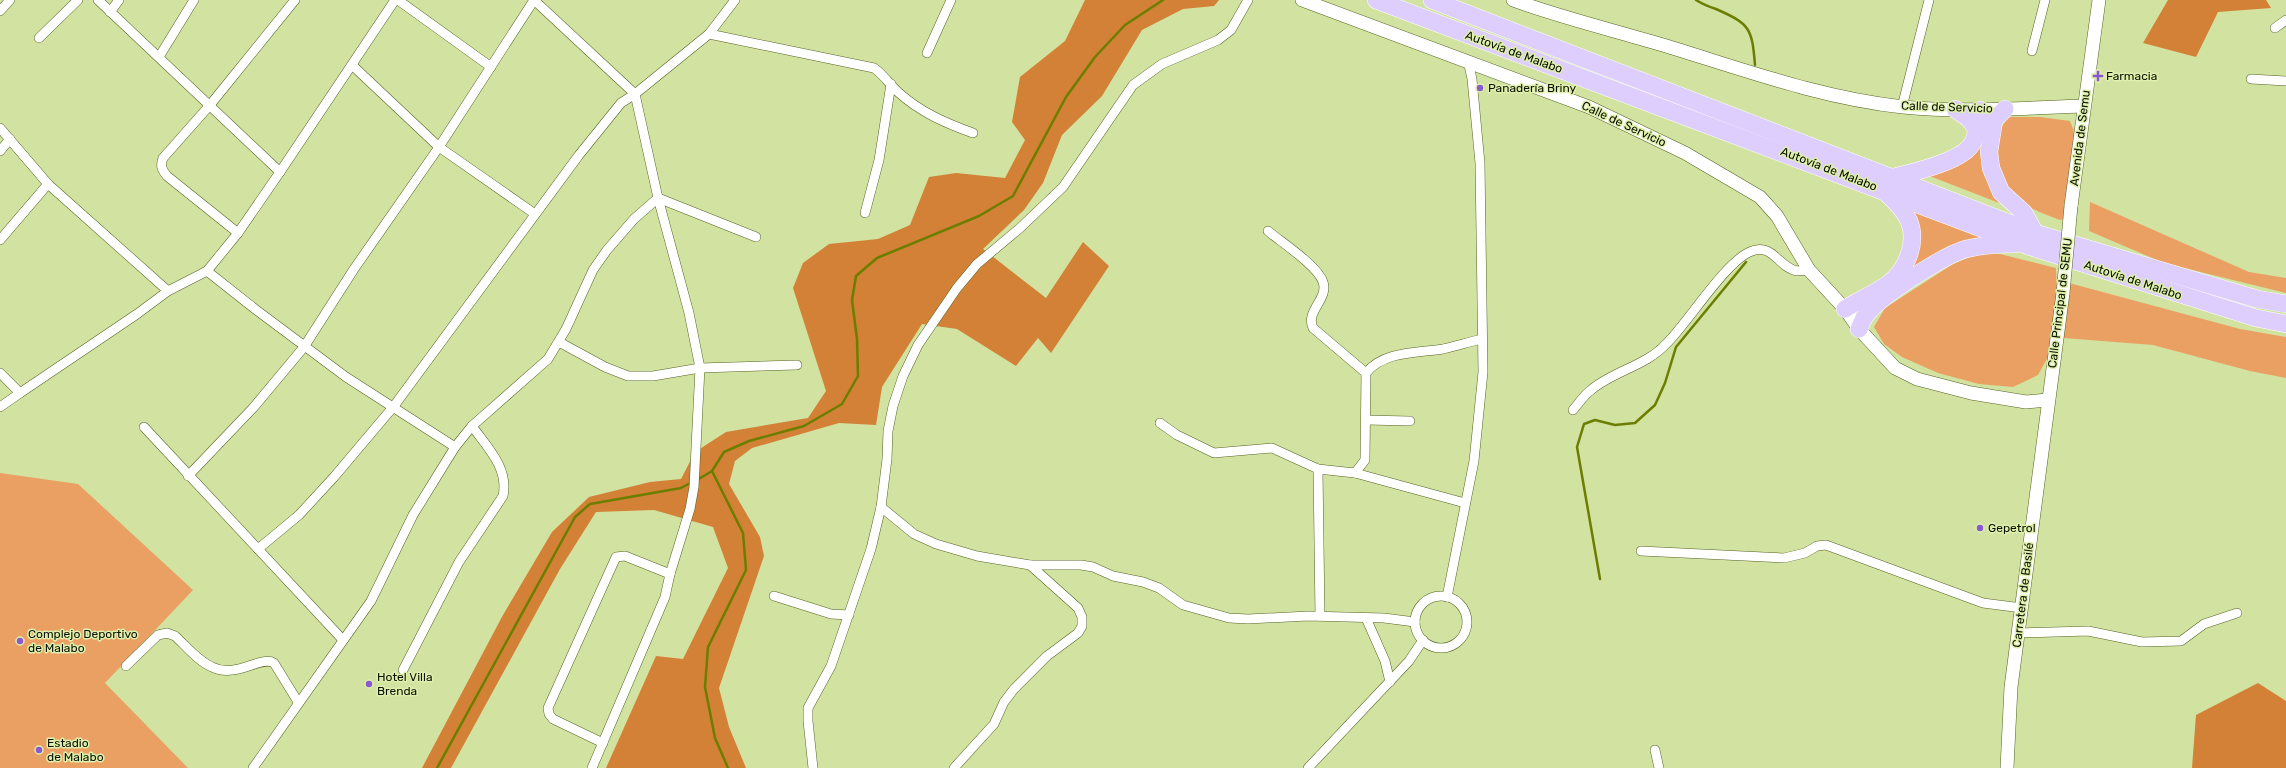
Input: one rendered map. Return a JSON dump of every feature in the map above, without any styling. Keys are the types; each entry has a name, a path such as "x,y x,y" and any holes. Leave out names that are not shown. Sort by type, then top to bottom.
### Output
{"highway":[{"name":"Autovía de Malabo","path":"1376,0 1887,184"},
{"name":"Autovía de Malabo","path":"1432,0 1887,184 2033,240 2256,318 2286,324"},
{"path":"1955,109 1968,118 1976,128"},
{"path":"1858,329 1865,316 1879,301 1950,255 1992,244 2033,240 2024,213 2001,192 1991,168 1989,152 1994,120 2005,109"},
{"path":"1845,309 1889,283 1903,268 1910,252 1912,234 1909,222 1887,184 1963,153 1974,142 1981,110"},
{"name":"Autovía de Malabo","path":"2033,240 2257,299 2286,304"}],"street":[{"path":"0,11 10,0"},
{"path":"39,38 78,0"},
{"path":"98,0 280,172"},
{"path":"110,12 120,0"},
{"path":"159,57 194,0"},
{"path":"238,233 162,170 161,163 163,158 210,105 295,0"},
{"path":"0,407 137,314 168,291 207,271 238,233 395,0"},
{"path":"398,0 491,67"},
{"path":"188,476 253,408 304,347 354,270 439,147 534,0 635,94 658,198 690,313 700,368 695,474 690,509 670,574 665,597 657,619 592,768"},
{"path":"258,549 299,516 394,406 473,302 535,214 621,102 635,94 709,34 735,0"},
{"path":"927,53 952,0"},
{"path":"812,768 808,708 830,666 871,549 881,507 887,460 888,431 903,376 918,345 956,288 978,264 1020,228 1063,187 1133,86 1162,64 1218,40 1231,30 1248,0"},
{"name":"Calle de Servicio","path":"1302,0 1589,107 1639,129 1737,182 1760,197 1777,216 1809,270 1845,309 1858,329 1895,368 1918,379 1950,389 1999,399 2026,402 2048,400"},
{"name":"Calle de Servicio","path":"1513,0 1544,12 1791,84 1862,100 1902,107 1981,110 2084,106"},
{"path":"1902,107 1929,0"},
{"path":"2032,51 2045,0"},
{"name":"Avenida de Semu","path":"2072,206 2099,0"},
{"path":"2275,28 2286,20"},
{"path":"709,34 874,68 883,74 891,84 918,109 941,121 973,133"},
{"path":"1447,597 1474,461 1482,391 1480,163 1472,79 1474,63"},
{"path":"352,65 439,147 535,214"},
{"path":"2251,79 2286,81"},
{"path":"865,212 879,160 891,84"},
{"path":"0,128 48,184 168,291"},
{"path":"0,151 10,139"},
{"path":"0,240 48,184"},
{"path":"658,198 756,237"},
{"path":"253,768 298,702 371,601 413,515 455,447 472,426 534,373 548,359 559,342 593,270 607,250 634,219 658,198"},
{"name":"Calle Principal de SEMU","path":"2048,400 2063,293 2072,206"},
{"path":"1268,231 1316,271 1323,281 1324,291 1310,318 1313,328 1366,373"},
{"path":"1573,410 1591,390 1642,362 1665,346 1686,323 1714,286 1741,258 1752,250 1765,249 1796,271 1809,270"},
{"path":"207,271 304,347 346,377 394,406 455,447"},
{"path":"1356,473 1365,460 1366,373 1373,364 1408,352 1443,349 1482,339"},
{"path":"559,342 605,367 628,376 653,376 700,368 797,365"},
{"path":"0,373 20,393"},
{"name":"Carretera de Basilé","path":"2007,768 2011,687 2048,400"},
{"path":"1366,420 1410,421"},
{"path":"1160,423 1177,435 1214,453 1272,448 1318,469 1356,473 1465,504"},
{"path":"403,670 459,562 503,496 505,485 504,473 472,426"},
{"path":"144,427 188,476 343,640"},
{"path":"1318,469 1320,616"},
{"path":"881,507 914,534 936,544 977,556 1030,565 1081,565 1093,567 1113,576 1143,582 1159,588 1183,605 1230,618 1248,619 1320,616 1384,618 1416,622"},
{"path":"1641,551 1784,558 1805,553 1817,546 1826,545 1983,603 2022,608"},
{"path":"602,743 553,719 549,714 548,708 616,557 625,556 670,574"},
{"path":"954,768 994,724 1004,702 1014,689 1047,656 1078,634 1082,626 1082,617 1078,608 1030,565"},
{"path":"774,596 831,614 849,615"},
{"path":"1439,597 1447,597 1460,604 1464,610 1467,624 1461,639 1446,647 1438,648 1423,640 1419,635 1416,622 1420,608 1425,602 1439,597"},
{"path":"2019,633 2088,630 2142,642 2181,641 2204,624 2237,613"},
{"path":"1366,618 1385,661 1390,682"},
{"path":"126,666 158,635 168,633 174,636 212,668 224,671 241,670 264,660 274,663 298,702"},
{"path":"1308,768 1409,661 1423,640"},
{"path":"1655,750 1659,768"}],"shaded area":[{"path":"1085,0 1219,0 1214,6 1183,9 1142,30 1102,96 1062,135 1043,183 1024,210 983,249 1046,298 1083,242 1109,266 1051,353 1038,338 1016,366 957,329 922,324 882,387 876,425 839,423 752,448 735,461 729,484 760,537 764,556 719,688 729,727 746,768 606,768 656,656 683,659 728,568 713,527 654,510 596,512 560,569 451,768 422,768 503,615 552,532 589,497 650,482 681,479 695,452 726,432 808,418 826,391 793,288 803,263 829,244 878,239 910,225 929,177 956,173 1005,178 1025,140 1012,122 1020,77 1065,41"},
{"path":"2168,0 2266,0 2271,8 2218,12 2196,57 2143,43"},
{"path":"2010,117 2040,117 2070,121 2075,134 2063,219 2060,220 2025,205 2013,194 2007,184 2002,173 1998,148 1999,136 2003,125"},
{"path":"1987,123 1987,165 2020,211 1914,170 1948,165"},
{"path":"2090,202 2249,272 2286,278 2286,293 2164,263 2089,231"},
{"path":"1902,205 2002,243 1899,281 1912,262"},
{"path":"1996,253 2056,268 2057,297 2069,283 2240,329 2286,337 2286,378 2250,371 2153,345 2051,337 2049,355 2038,375 2013,387 1979,384 1938,373 1902,357 1884,344 1874,327 1885,308 1953,264 1975,255"},
{"path":"0,473 78,484 193,590 105,683 188,768 0,768"},
{"path":"2258,683 2286,701 2286,768 2192,768 2196,715"}],"waterway":[{"path":"728,768 715,738 705,687 708,647 746,570 743,533 712,471 724,452 749,441 804,426 842,404 858,376 857,339 852,300 856,276 877,258 979,216 1013,196 1066,97 1095,57 1125,25 1163,0"},
{"path":"1696,0 1736,19 1747,29 1752,43 1755,65"},
{"path":"1600,579 1577,447 1584,424 1595,420 1615,425 1635,423 1655,405 1665,383 1676,347 1746,262"},
{"path":"697,480 712,471"},
{"path":"437,768 575,517 590,504 681,488 692,482"}],"place":[{"name":"Farmacia","path":"2098,76"},
{"name":"Panadería Briny","path":"1480,88"},
{"name":"Gepetrol","path":"1980,528"},
{"name":"Complejo Deportivo de Malabo","path":"20,641"},
{"name":"Hotel Villa Brenda","path":"369,684"},
{"name":"Estadio de Malabo","path":"39,750"}]}
